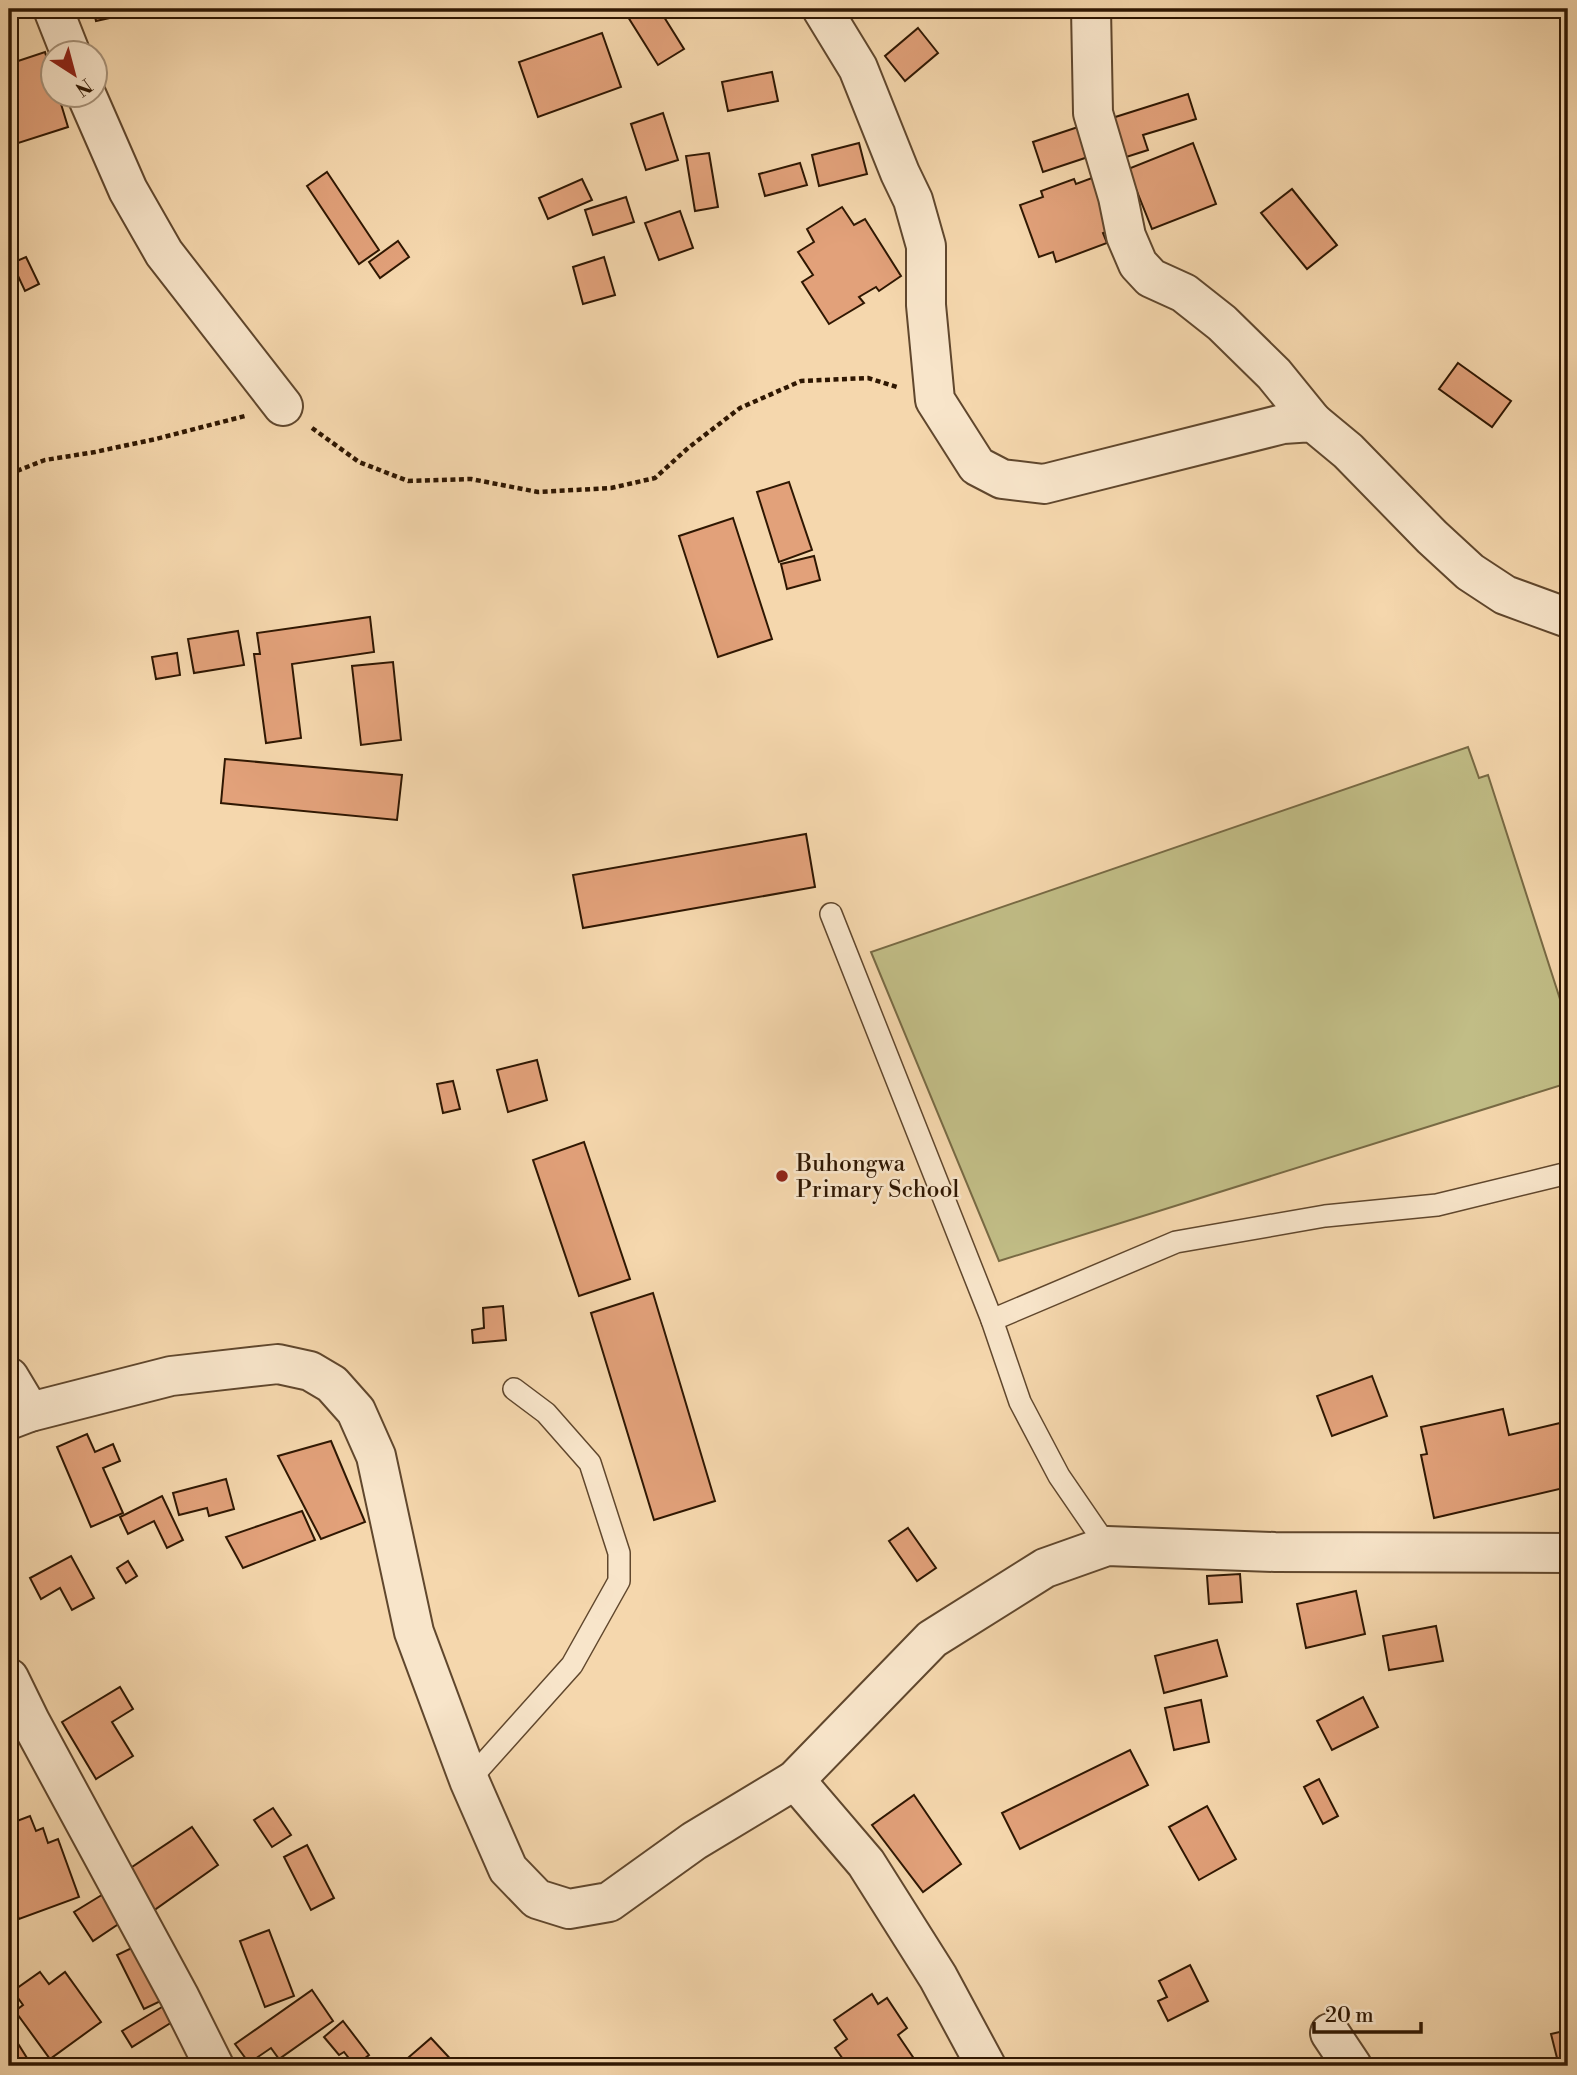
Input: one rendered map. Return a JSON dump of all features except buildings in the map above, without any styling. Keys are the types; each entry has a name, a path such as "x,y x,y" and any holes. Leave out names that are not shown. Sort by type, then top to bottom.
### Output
{"street":[{"path":"53,9 64,38"},
{"path":"822,9 858,68 913,200 926,246 926,305 935,400 977,467 1002,479 1044,484 1283,424 1313,422"},
{"path":"1091,9 1093,113 1118,197 1126,236 1138,264 1151,278 1184,293 1222,323 1274,374 1313,422 1348,451 1470,572 1505,595 1568,618"},
{"path":"92,108 128,190 164,253 283,406"},
{"path":"9,1377 19,1416 171,1376 278,1364 310,1371 332,1384 356,1411 376,1456 414,1632 469,1780 508,1869 537,1899 569,1909 609,1902 694,1841 794,1780 932,1639 1045,1568 1107,1546 1275,1552 1568,1553"},
{"path":"9,1678 214,2066"},
{"path":"794,1780 866,1863 938,1977 986,2066"},
{"path":"1331,2033 1352,2066"}],"lane":[{"path":"831,914 992,1320 1020,1402 1059,1476 1107,1546"},
{"path":"992,1320 1176,1242 1325,1216 1437,1205 1568,1173"},
{"path":"469,1780 572,1665 619,1581 619,1553 590,1463 546,1413 514,1388"}],"path":[{"path":"9,474 45,460 156,439 283,406 359,462 408,481 471,479 538,492 611,488 655,478 688,448 740,408 801,381 868,378 935,400"}],"shaded area":[{"path":"1468,747 1479,778 1488,775 1568,1024 1568,1083 999,1261 871,952"}],"place":[{"name":"Buhongwa Primary School","path":"782,1176"}]}
